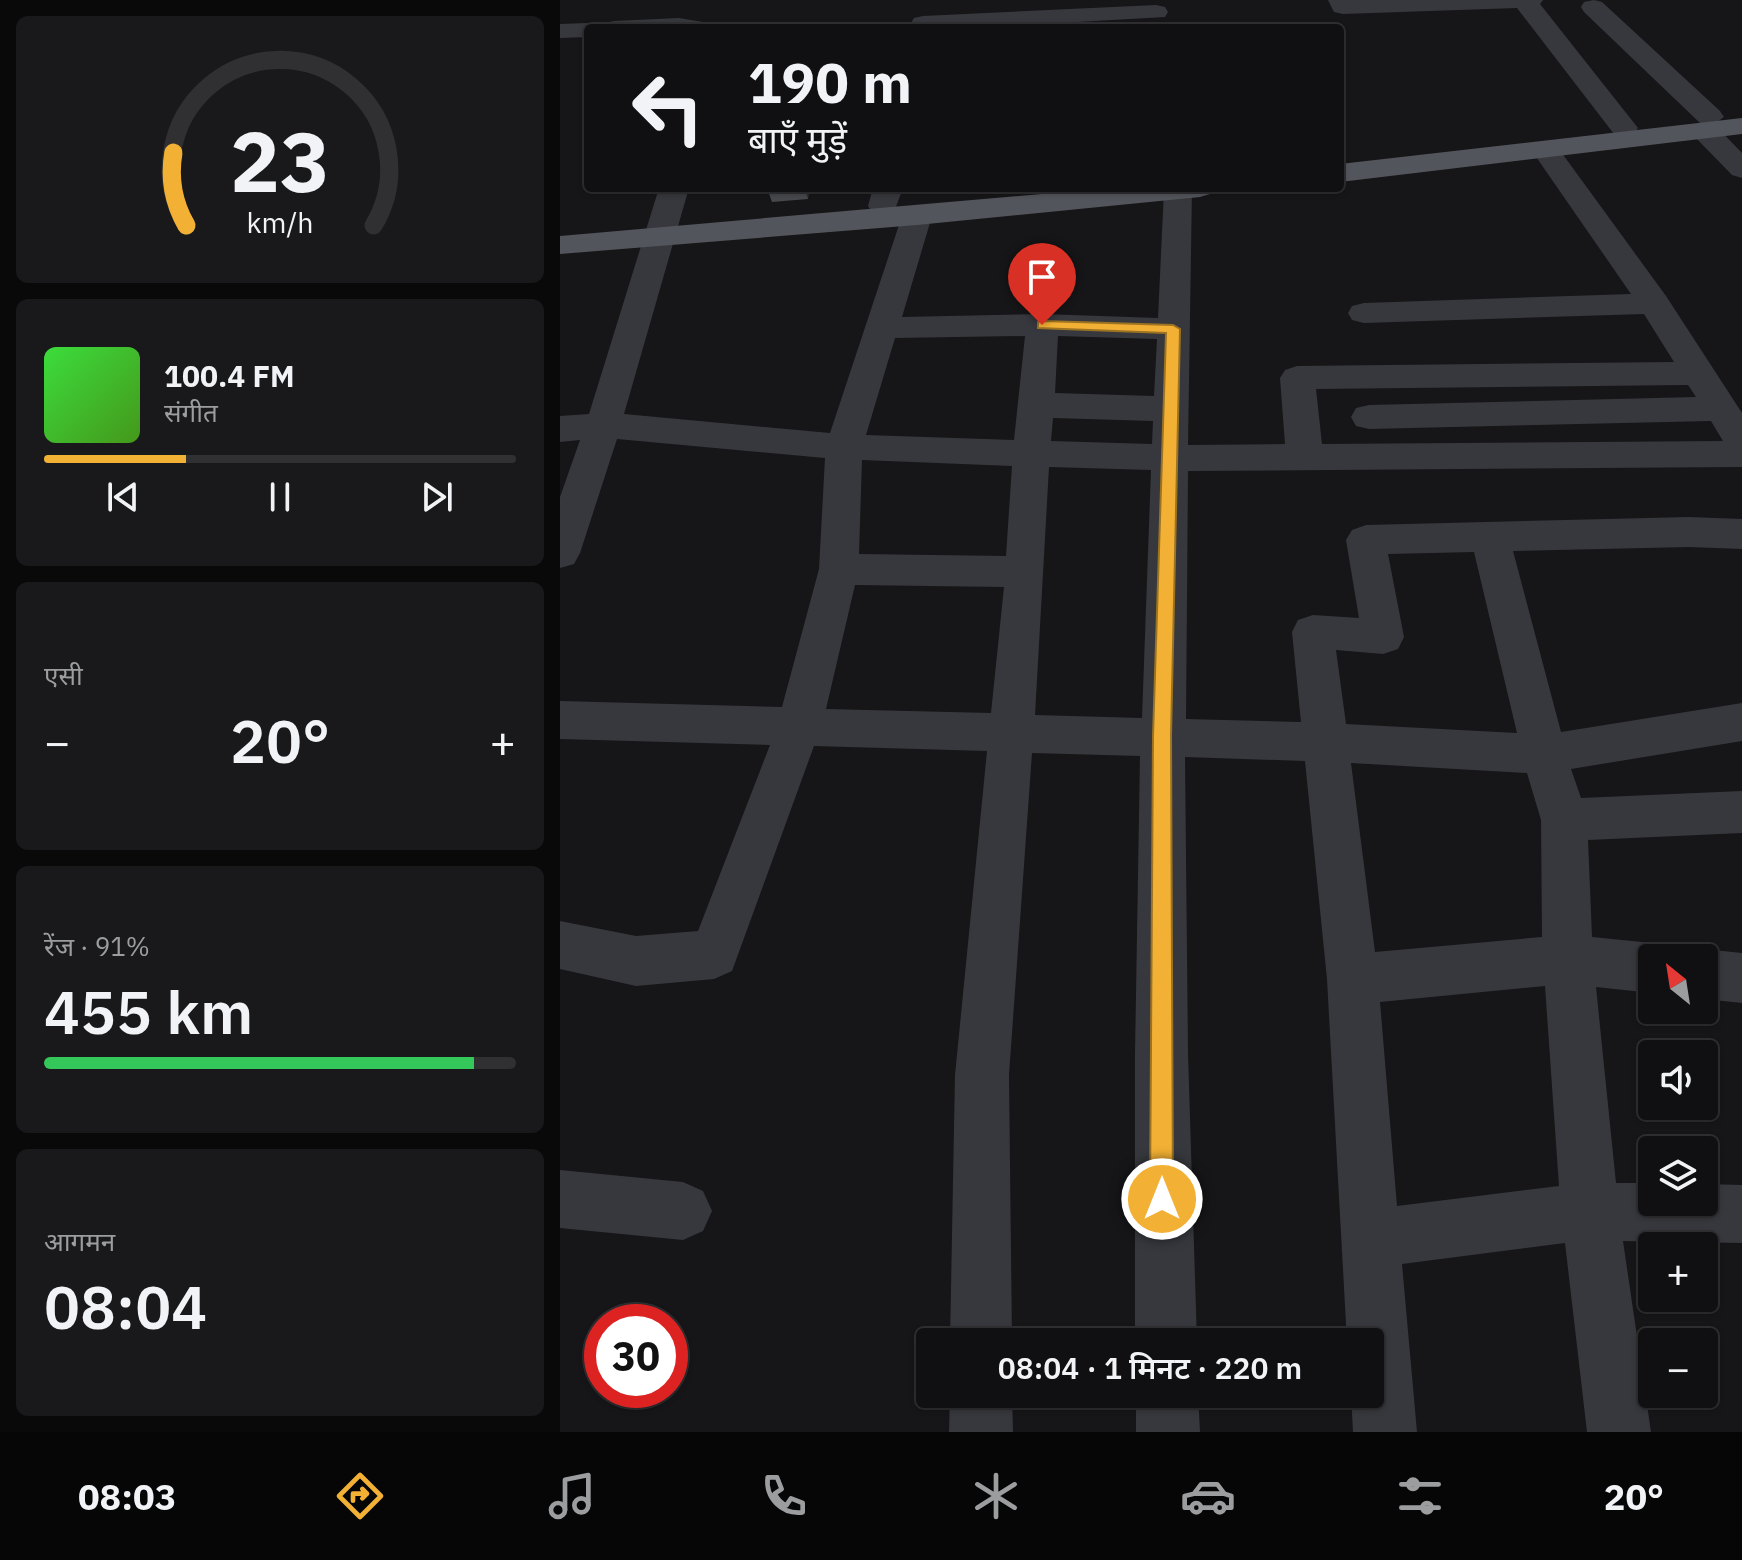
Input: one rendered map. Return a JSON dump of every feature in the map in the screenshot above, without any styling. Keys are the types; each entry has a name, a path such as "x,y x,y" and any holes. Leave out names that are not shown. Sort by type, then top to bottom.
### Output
{"main road":[{"path":"1344,173 1546,151 1707,124 1742,113"},
{"path":"1344,161 1624,128 1707,124 1742,126"},
{"path":"560,245 886,197 989,192"},
{"path":"560,232 661,230 917,216 1159,192"}],"street":[{"path":"911,0 921,24"},
{"path":"1340,0 1343,7 1527,1 1624,128"},
{"path":"1593,7 1707,124 1742,169"},
{"path":"955,24 1156,12"},
{"path":"560,31 584,30"},
{"path":"1546,151 1654,303 1695,373 1742,442"},
{"path":"560,553 603,425 673,192"},
{"path":"1166,1328 1162,1199 1162,736 1173,329 1189,192"},
{"path":"560,945 636,961 714,954 799,727 839,569 844,447 917,216"},
{"path":"1364,313 1654,303"},
{"path":"882,328 1042,325 1173,329"},
{"path":"981,1328 982,1075 1014,732 1042,325"},
{"path":"1305,457 1297,378 1695,373"},
{"path":"1037,405 1170,409"},
{"path":"1369,417 1720,409"},
{"path":"560,429 603,425 844,447 1169,458 1742,454"},
{"path":"1385,1432 1353,979 1313,632 1383,637 1366,540 1742,534"},
{"path":"1490,537 1544,754 1564,820 1568,959 1590,1211 1619,1432"},
{"path":"839,569 1025,572"},
{"path":"560,720 1162,736 1544,754 1742,722"},
{"path":"1564,820 1742,812"},
{"path":"1353,979 1568,959 1638,966"},
{"path":"1718,975 1742,978"},
{"path":"560,1199 683,1211"},
{"path":"1370,1239 1590,1211 1742,1214"},
{"path":"981,1408 981,1432"},
{"path":"1167,1408 1168,1432"}],"route":[{"path":"1042,325 1173,329 1162,736 1162,1199"}]}
